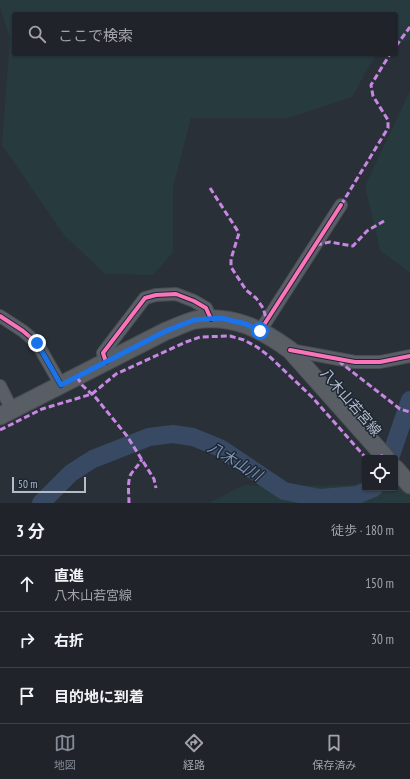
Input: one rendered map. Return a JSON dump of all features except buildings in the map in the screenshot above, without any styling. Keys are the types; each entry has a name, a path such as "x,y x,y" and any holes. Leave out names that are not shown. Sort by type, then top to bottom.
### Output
{"main road":[{"name":"八木山若宮線","path":"6,413 166,331 194,320 221,318 246,324 271,336 290,350 383,455"},
{"path":"398,471 410,485"}],"street":[{"path":"260,331 341,205"},
{"path":"106,362 103,353 145,298 156,295 176,294 194,300 206,308 211,319"},
{"path":"0,316 23,331 37,343 61,385"},
{"path":"290,350 355,362 380,362 410,356"},
{"path":"0,386 6,413"}],"green space":[{"path":"0,0 410,0 410,40 398,43 398,12 12,12 12,56 375,56 352,97 288,118 191,118 173,187 173,252 153,275 105,274 64,235 2,145 10,37 0,8"},
{"path":"410,91 410,273 380,250 365,186"},
{"path":"398,472 410,478 410,503 209,503 244,485 353,485 362,482 362,491 398,491"}],"waterway":[{"name":"八木山川","path":"391,455 410,400"},
{"name":"八木山川","path":"41,503 71,473 93,459 149,437 173,434 193,437 220,448 284,491 320,498 357,495 367,491"}],"marked path":[{"path":"398,43 410,27"},
{"path":"341,205 388,128 388,120 373,96 371,85 389,56"},
{"path":"210,188 239,233 231,259 231,267 246,290 256,298 263,308 267,321"},
{"path":"316,245 330,242 353,246 367,231 384,221"},
{"path":"0,430 42,409 92,394 116,374 186,342 200,337 230,336 244,340 269,356 312,397 363,455"},
{"path":"340,360 341,363 400,409 410,412"},
{"path":"77,377 82,385 96,398 127,436 154,479 156,488"},
{"path":"129,503 130,477 142,459"}],"cycle path":[{"path":"260,331 341,205"},
{"path":"106,362 103,353 145,298 156,295 176,294 194,301 206,308 211,319"},
{"path":"0,316 23,331 37,343 61,385"},
{"path":"290,350 355,362 380,362 410,356"}],"route":[{"path":"37,343 61,385 166,331 194,320 221,318 246,324 260,331"}]}
